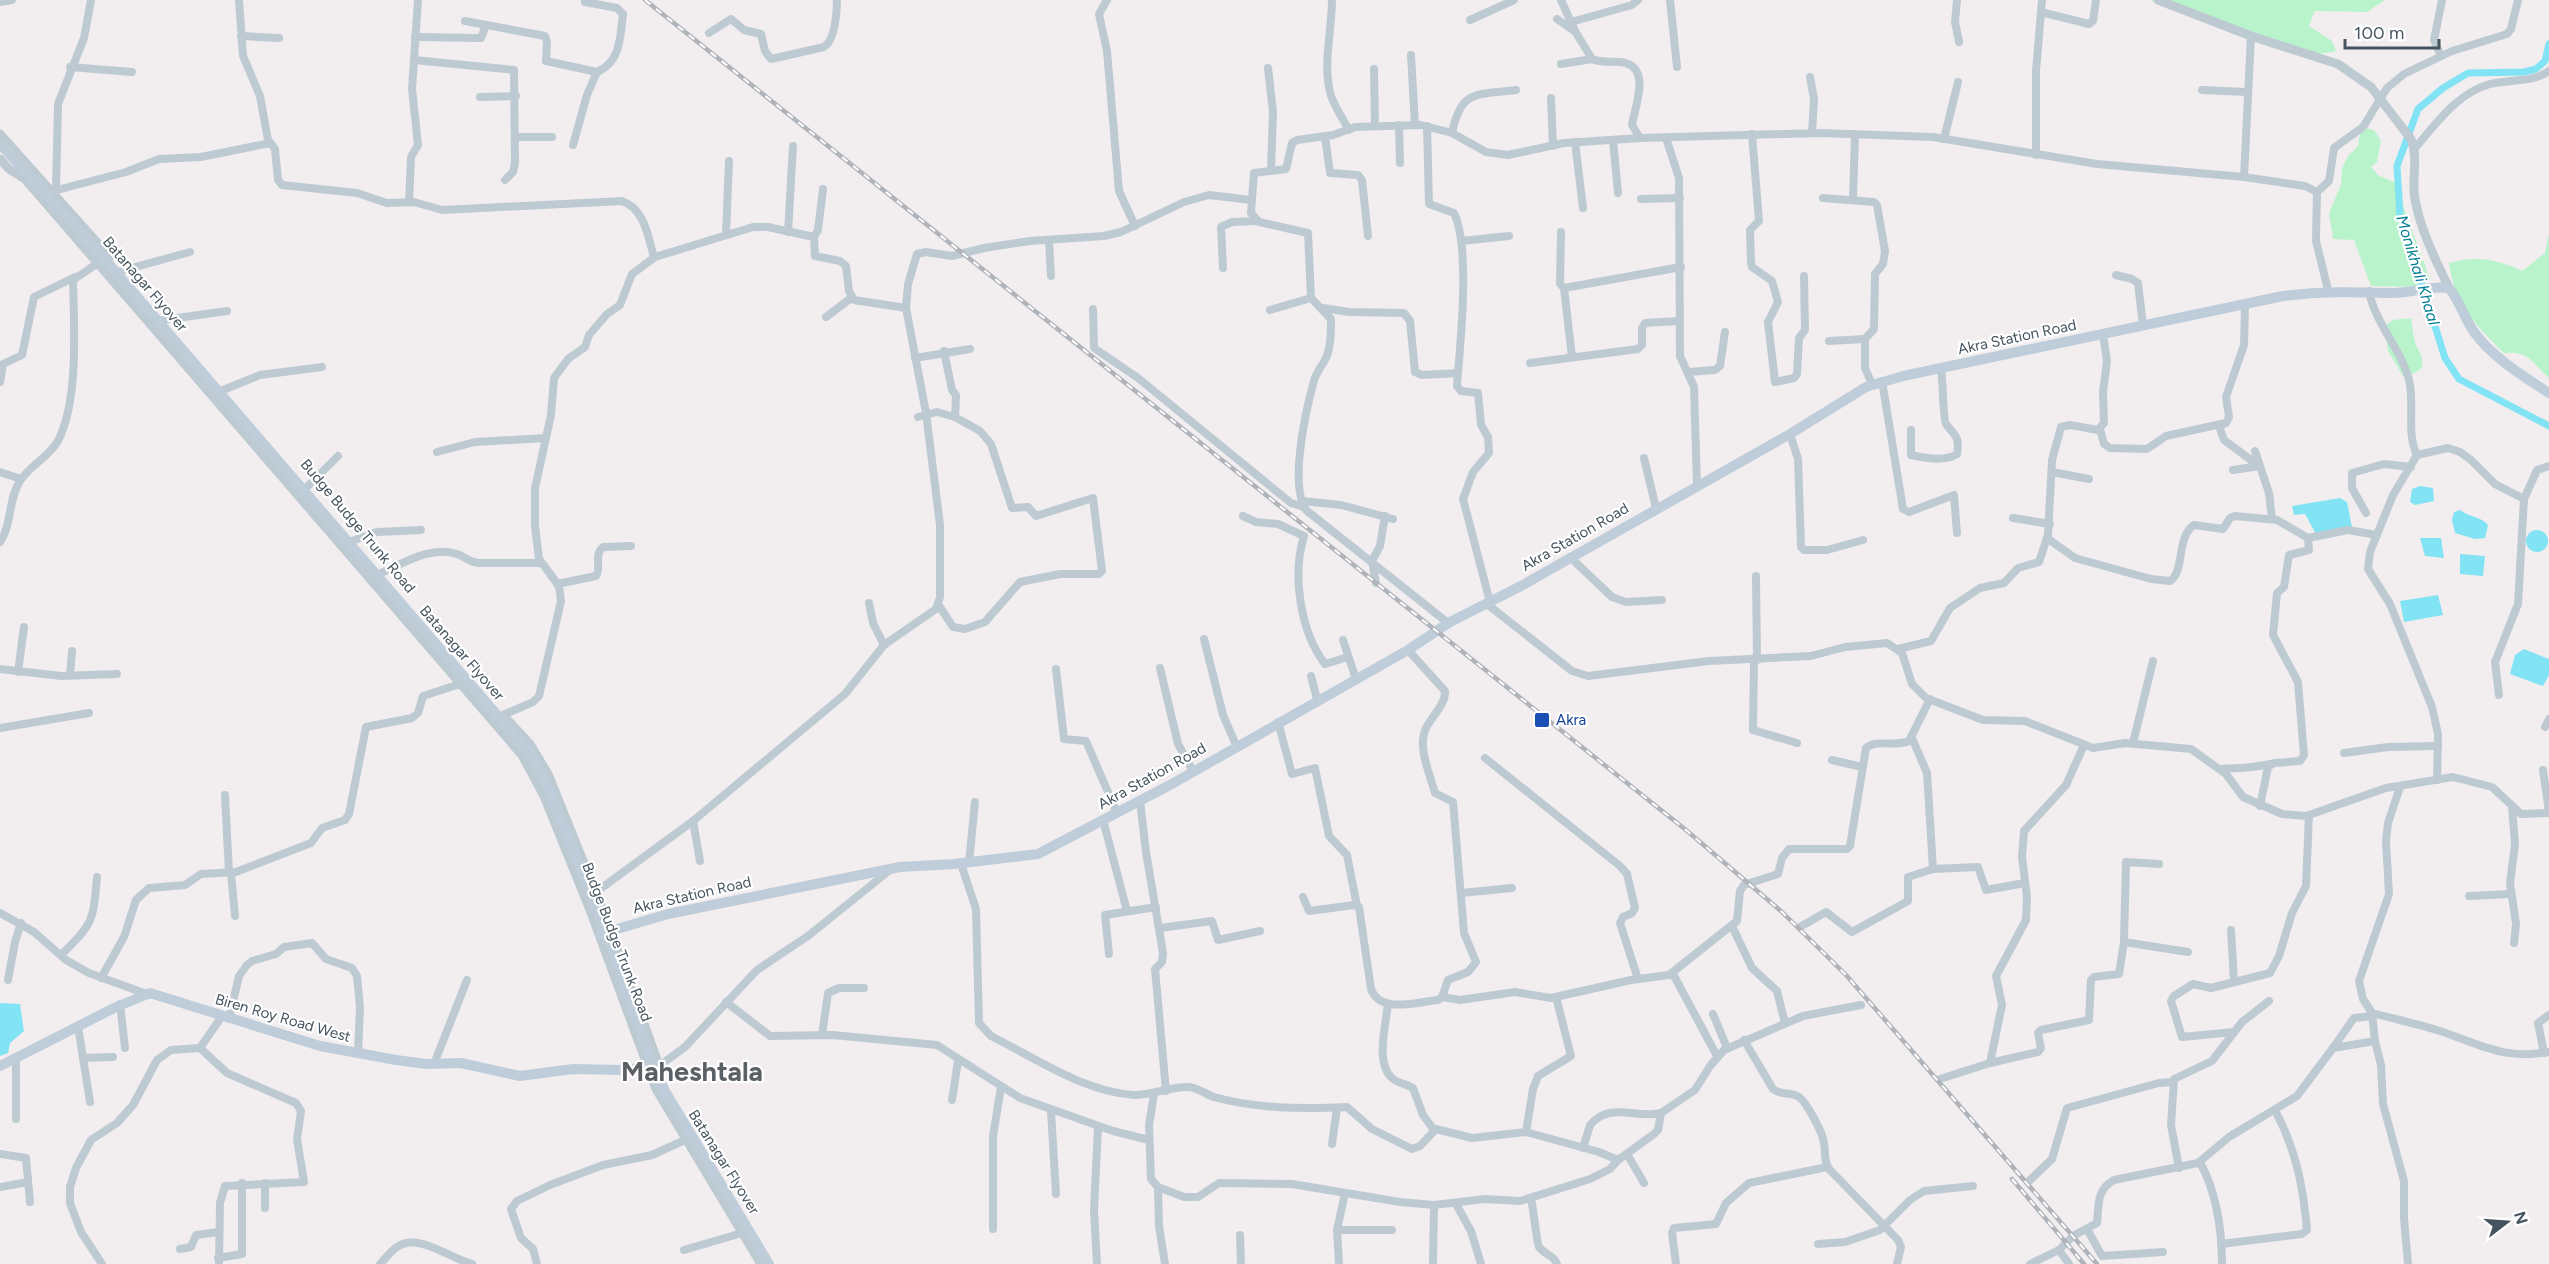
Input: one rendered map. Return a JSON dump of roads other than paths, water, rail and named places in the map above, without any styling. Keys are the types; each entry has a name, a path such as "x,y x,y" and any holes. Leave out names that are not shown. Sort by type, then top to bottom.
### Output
{"main road":[{"name":"Batanagar Flyover","path":"0,144 96,249 529,752 546,783 606,931 661,1083 679,1118 769,1264"},
{"name":"Akra Station Road","path":"600,934 668,914 891,869 1038,854 1140,801 1317,699 1408,650 1448,623 1489,603 1877,383 2245,304 2328,290 2415,292 2428,287 2449,288"},
{"path":"2449,288 2472,330 2484,344 2549,393"},
{"path":"0,1066 144,993"},
{"name":"Biren Roy Road West","path":"144,993 155,994 320,1046 358,1054 434,1064 460,1063 520,1076 573,1069 659,1066"}],"street":[{"path":"0,2 12,0"},
{"path":"54,191 58,104 70,68 84,38 91,0"},
{"path":"238,0 245,63 263,105 270,143 275,149 278,180 282,185 357,193 387,203 409,202 442,210 622,201 631,204 640,215 654,257"},
{"path":"409,202 411,157 418,145 412,104 418,0"},
{"path":"709,33 731,19 744,30 761,34 767,55 771,59 824,47 829,43 832,33 837,0"},
{"path":"1107,0 1098,14 1107,51 1119,192 1135,226"},
{"path":"1332,0 1329,30 1329,85 1333,99 1349,130"},
{"path":"1470,20 1514,0"},
{"path":"1561,0 1575,31 1592,59"},
{"path":"1571,22 1632,5 1638,0"},
{"path":"1670,0 1677,67"},
{"path":"1957,0 1955,22 1959,42"},
{"path":"2036,155 2036,71 2042,0"},
{"path":"2041,12 2089,24 2093,21 2096,0"},
{"path":"2158,0 2251,36 2325,57 2355,75 2381,98 2413,143 2413,185 2416,207 2449,288"},
{"path":"2441,56 2434,39 2442,0"},
{"path":"2328,290 2316,241 2317,192 2330,181 2334,148 2362,127 2386,88 2404,74 2441,56 2507,34 2511,29 2518,0"},
{"path":"573,145 587,94 597,72 610,65 616,57 623,14 617,8 585,2"},
{"path":"1557,19 1575,31"},
{"path":"465,21 545,36 547,42 544,57 548,63 597,72"},
{"path":"415,37 481,38 486,26"},
{"path":"241,36 279,38"},
{"path":"2244,177 2251,36"},
{"path":"1411,55 1415,125"},
{"path":"1561,64 1592,59 1628,64 1636,72 1639,94 1632,125 1640,138"},
{"path":"414,60 515,71 514,167 505,180"},
{"path":"70,68 132,72"},
{"path":"1268,68 1273,112 1271,170"},
{"path":"1374,69 1375,126"},
{"path":"2413,143 2449,109 2472,92 2498,82 2530,79 2549,70"},
{"path":"1810,77 1814,99 1812,133"},
{"path":"1944,139 1958,82"},
{"path":"1452,133 1458,108 1472,97 1516,90"},
{"path":"2202,90 2247,92"},
{"path":"480,97 516,96"},
{"path":"1551,98 1553,146"},
{"path":"1255,220 1251,213 1254,173 1282,170 1288,166 1294,141 1375,126 1399,125 1427,126 1452,133 1486,152 1498,155 1575,142 1640,138 1812,133 1944,139 2097,164 2244,177 2305,186 2317,192"},
{"path":"1399,125 1400,163"},
{"path":"1427,126 1429,204 1454,213 1461,230 1462,341 1458,389 1478,393 1481,425 1488,437 1489,453 1473,472 1462,499 1489,603 1560,663 1581,676 1709,661 1811,656 1845,646 1887,643 1898,649 1916,691 1930,699 1983,720 2025,721 2093,748 2133,743 2184,747 2220,769 2238,793 2260,806 2282,814 2309,815 2386,788 2462,778 2486,784 2503,794 2521,814 2549,812 2544,770"},
{"name":"Budge Budge Trunk Road","path":"0,134 54,191 379,574 541,759 611,930 659,1066 686,1119 774,1264"},
{"path":"1752,134 1759,221 1750,230 1751,262 1752,267 1772,281 1776,294 1778,306 1768,322 1775,382 1794,378 1797,374 1799,338 1805,330 1804,276"},
{"path":"1852,198 1854,134"},
{"path":"516,137 552,136"},
{"path":"1325,137 1330,173 1358,175 1362,180 1368,236"},
{"path":"1666,138 1679,178 1680,361 1688,372 1694,387 1696,486"},
{"path":"1613,140 1617,193"},
{"path":"1575,142 1583,208"},
{"path":"43,199 54,191 126,172 159,159 201,157 270,143"},
{"path":"788,232 793,146"},
{"name":"Budge Budge Trunk Road","path":"1,161 25,179 43,199 531,768 600,934 647,1068 685,1140 760,1264"},
{"path":"726,234 729,161"},
{"path":"823,189 818,230 814,237 816,256 840,261 846,266 851,298"},
{"path":"588,906 845,694 884,645 932,615 938,604 941,539 926,413 906,308 913,263 920,252 952,256 984,248 1104,236 1135,226 1184,202 1209,195 1251,200"},
{"path":"1641,199 1680,198"},
{"path":"1823,198 1852,198 1874,202 1877,205 1885,251 1883,264 1875,274 1874,329 1866,339 1865,368 1877,383 1903,509 1909,512 1954,495 1957,533"},
{"path":"1223,268 1221,227 1232,222 1255,220 1308,233 1311,298 1331,319 1327,355 1314,382 1301,441 1303,504 1448,623"},
{"path":"503,715 533,702 541,690 561,601 557,584 541,563 534,526 535,488 546,438 554,378 568,359 585,347 589,335 607,314 620,304 628,278 654,257 726,234 760,227 814,237"},
{"path":"1561,231 1560,284 1564,288 1572,357"},
{"path":"1461,241 1509,236"},
{"path":"1048,240 1051,276"},
{"path":"121,271 190,252"},
{"path":"0,382 5,361 18,359 22,355 34,297 98,263"},
{"path":"1564,288 1681,267"},
{"path":"2116,275 2138,283 2143,326"},
{"path":"0,542 21,479 48,453 59,438 71,392 75,277"},
{"path":"2369,291 2375,312 2403,363 2409,379 2417,455 2393,495 2370,552 2368,568 2390,604 2421,677 2436,723 2437,780"},
{"path":"826,317 851,298 906,308"},
{"path":"1270,310 1311,298"},
{"path":"2103,334 2107,361 2103,392 2105,411 2100,429 2106,446 2147,449 2166,436 2222,425 2229,421 2226,397 2244,345 2245,304"},
{"path":"1322,308 1349,312 1404,312 1410,321 1415,372 1422,375 1458,374"},
{"path":"1093,309 1094,348 1138,378 1291,503 1341,505 1389,518 1380,546 1372,561 1376,583"},
{"path":"162,320 227,311"},
{"path":"1530,363 1638,349 1642,345 1642,328 1645,323 1680,321"},
{"path":"1688,372 1715,370 1720,366 1725,332"},
{"path":"1829,341 1866,339"},
{"path":"915,358 944,351 970,349"},
{"path":"944,351 952,390 956,395 954,417"},
{"path":"223,390 268,373 322,367"},
{"path":"1911,430 1911,455 1938,459 1949,458 1957,454 1957,436 1945,421 1945,385 1941,369"},
{"path":"918,417 926,413 937,412 954,417 980,431 991,444 1012,508 1029,507 1036,516 1093,498 1102,571 1099,574 1060,574 1020,582 985,622 966,629 953,627 938,604"},
{"path":"1898,649 1931,641 1950,608 1980,588 2004,583 2018,568 2039,562 2050,524 2054,449 2063,425 2100,429"},
{"path":"2222,425 2219,426 2224,440 2260,466"},
{"path":"1790,434 1798,459 1801,547 1804,550 1827,550 1863,540"},
{"path":"437,452 475,442 546,438"},
{"path":"2417,455 2448,448 2460,452 2477,465 2495,484 2524,499"},
{"path":"2255,451 2269,493 2272,519"},
{"path":"306,488 338,456"},
{"path":"1644,458 1656,508"},
{"path":"2366,513 2352,488 2352,472 2377,465 2411,467"},
{"path":"2233,470 2260,466"},
{"path":"2499,695 2496,662 2518,604 2524,499 2537,470 2549,466"},
{"path":"0,472 21,479"},
{"path":"2052,472 2089,479"},
{"path":"1243,516 1256,522 1278,524 1304,536 1299,552 1298,581 1309,631 1325,664 1348,657"},
{"path":"2047,538 2075,558 2151,579 2170,581 2176,574 2189,529 2197,525 2223,529 2232,517 2272,519 2308,538 2348,530 2369,536 2377,535"},
{"path":"2013,518 2050,524"},
{"path":"352,541 377,532 421,530"},
{"path":"2220,769 2254,765 2260,767 2300,761 2304,755 2298,682 2276,643 2273,631 2277,593 2284,587 2289,555 2308,551 2308,538"},
{"path":"557,584 596,576 599,572 597,555 603,547 631,546"},
{"path":"379,574 430,554 458,554 469,562 479,563 541,563"},
{"path":"1570,557 1612,597 1626,602 1662,600"},
{"path":"1756,576 1753,730 1797,743"},
{"path":"869,603 873,623 884,645"},
{"path":"18,672 24,627"},
{"path":"1204,639 1223,715 1236,746"},
{"path":"1343,640 1356,678"},
{"path":"1408,650 1445,691 1445,698 1425,730 1425,756 1435,793 1453,802 1464,933 1476,962 1468,972 1449,980 1442,997"},
{"path":"70,675 72,651"},
{"path":"2133,743 2153,661"},
{"path":"1160,668 1178,744 1193,771"},
{"path":"0,669 70,675 117,674"},
{"path":"1056,669 1064,739 1086,741 1117,813"},
{"path":"1311,676 1317,699"},
{"path":"101,978 124,937 139,895 153,887 185,885 201,874 230,873 311,843 321,828 348,817 364,729 372,724 412,718 418,713 423,696 460,684"},
{"path":"1278,722 1292,774 1315,768 1329,836 1347,855 1371,989 1376,999 1388,1004 1442,997 1460,1000 1515,992 1556,997 1638,979 1673,974 1732,926 1739,913 1740,891 1744,885 1778,874 1782,858 1789,849 1844,850 1850,846 1868,745 1896,745 1912,738 1930,699"},
{"path":"0,728 89,713"},
{"path":"1912,738 1927,773 1933,869"},
{"path":"1990,1062 2002,1005 1996,976 2026,920 2022,857 2024,831 2066,785 2084,745"},
{"path":"2344,753 2388,747 2438,746"},
{"path":"1485,758 1627,874 1635,908 1632,913 1623,917 1620,923 1638,979"},
{"path":"1832,760 1863,767"},
{"path":"2260,806 2270,764"},
{"path":"2400,787 2388,823 2386,841 2388,901 2365,958 2359,981 2363,999 2373,1015 2374,1041 2381,1065 2383,1104 2399,1155 2404,1181 2408,1264"},
{"path":"225,795 235,916"},
{"path":"1140,801 1163,958 1155,969 1166,1091"},
{"path":"975,802 965,863 976,909 980,1027 991,1036 1086,1083 1118,1093 1154,1094 1190,1088 1215,1097 1258,1104 1298,1109 1352,1110 1372,1129 1412,1149 1420,1146 1434,1130"},
{"path":"2512,806 2515,844 2511,894 2516,924 2514,943"},
{"path":"2234,1032 2182,1037 2171,1001 2174,996 2193,984 2211,988 2270,973 2279,956 2292,913 2306,886 2309,815"},
{"path":"1103,820 1127,911"},
{"path":"693,821 700,861"},
{"path":"1940,1079 1990,1062 2038,1052 2040,1048 2038,1033 2041,1030 2089,1020 2091,980 2094,977 2118,975 2124,942 2126,862 2159,864"},
{"path":"1800,927 1826,912 1852,932 1908,901 1908,876 1933,869 1978,867 1986,890 2025,883"},
{"path":"659,1066 685,1047 757,970 808,936 891,869"},
{"path":"61,955 90,925 95,907 97,877"},
{"path":"1461,893 1512,888"},
{"path":"2469,896 2511,894"},
{"path":"1303,897 1309,910 1357,906"},
{"path":"1109,954 1105,915 1156,907"},
{"path":"0,913 21,923 49,942 61,955 101,978 144,993"},
{"path":"1160,928 1212,921 1218,940 1260,931"},
{"path":"8,980 21,923"},
{"path":"1732,926 1752,968 1777,991 1785,1023"},
{"path":"2231,930 2234,981"},
{"path":"2124,942 2188,952"},
{"path":"200,1048 226,1017 239,976 247,965 252,961 276,954 284,947 312,943 326,959 352,968 357,976 360,1008 358,1054"},
{"path":"1673,974 1717,1056"},
{"path":"434,1064 467,980"},
{"path":"822,1035 828,993 839,988 864,988"},
{"path":"1526,1132 1533,1089 1538,1077 1571,1056 1556,997"},
{"path":"2179,1168 2171,1125 2173,1082 2178,1075 2192,1072 2212,1061 2224,1049 2234,1032 2248,1016 2269,1001"},
{"path":"726,1002 770,1036 822,1035 931,1043 1001,1087 1051,1111 1149,1140"},
{"path":"1388,1004 1384,1041 1386,1071 1394,1080 1413,1088 1422,1115 1434,1130 1472,1138 1526,1132 1618,1160"},
{"path":"120,1005 124,1048"},
{"path":"1583,1148 1590,1125 1611,1112 1648,1116 1661,1113 1695,1090 1717,1056 1727,1048 1785,1023 1823,1012 1861,1005"},
{"path":"1713,1014 1727,1048"},
{"path":"2203,1168 2229,1137 2277,1114 2297,1096 2354,1018 2373,1015 2431,1028 2496,1053 2508,1055 2547,1053 2538,1023 2549,1015"},
{"path":"78,1026 90,1102"},
{"path":"1744,1040 1773,1089 1780,1094 1796,1096 1802,1101 1823,1138 1827,1167 1900,1244 1897,1264"},
{"path":"2333,1047 2374,1041"},
{"path":"102,1264 81,1232 70,1203 70,1186 76,1168 91,1140 117,1123 134,1105 157,1060 171,1050 200,1048 227,1072 299,1107 301,1116 297,1139 304,1182 227,1184 223,1188 218,1261 242,1254 242,1184"},
{"path":"83,1058 113,1057"},
{"path":"16,1058 16,1119"},
{"path":"952,1100 958,1060"},
{"path":"2029,1181 2052,1159 2067,1108 2159,1083 2173,1082"},
{"path":"993,1229 993,1136 1001,1087"},
{"path":"1154,1094 1149,1140 1151,1179 1158,1187 1191,1198 1202,1196 1219,1183 1292,1184 1434,1205 1485,1199 1512,1202 1531,1198 1605,1172 1658,1130 1661,1113"},
{"path":"1332,1144 1337,1108"},
{"path":"1051,1111 1056,1194"},
{"path":"2221,1244 2302,1234 2307,1230 2300,1168 2277,1114"},
{"path":"1097,1264 1094,1211 1098,1126"},
{"path":"537,1264 532,1249 518,1233 512,1209 514,1203 550,1185 597,1167 652,1155 685,1140"},
{"path":"0,1154 26,1158 30,1202"},
{"path":"1627,1154 1644,1183"},
{"path":"1676,1264 1674,1228 1716,1224 1730,1199 1756,1179 1827,1167"},
{"path":"2030,1264 2059,1250 2073,1236 2097,1223 2100,1193 2106,1184 2123,1178 2179,1168 2203,1168"},
{"path":"2203,1168 2221,1244 2222,1264"},
{"path":"0,1187 28,1182"},
{"path":"265,1183 265,1208"},
{"path":"1818,1244 1859,1238 1885,1227 1910,1200 1924,1191 1973,1186"},
{"path":"1158,1187 1159,1226 1165,1264"},
{"path":"1339,1264 1337,1230 1345,1193"},
{"path":"1531,1198 1537,1226 1537,1243 1555,1259 1557,1264"},
{"path":"1456,1204 1471,1231 1481,1264"},
{"path":"1432,1264 1434,1205"},
{"path":"2086,1229 2102,1256 2163,1252"},
{"path":"1337,1230 1392,1230"},
{"path":"180,1249 191,1247 196,1235 219,1232"},
{"path":"684,1250 742,1233"},
{"path":"1240,1235 1241,1264"},
{"path":"380,1264 399,1246 410,1244 434,1246 461,1261 472,1264"},
{"path":"2059,1250 2069,1264"}],"water":[{"path":"2420,486 2433,488 2434,501 2415,505 2410,502 2412,489"},
{"path":"2340,498 2347,502 2352,527 2316,534 2305,514 2294,515 2292,506"},
{"path":"2460,510 2488,525 2485,538 2475,539 2455,533 2452,520 2454,512"},
{"path":"2537,530 2545,533 2548,541 2545,549 2537,552 2529,549 2526,541 2529,533"},
{"path":"2420,538 2441,538 2444,558 2425,556"},
{"path":"2460,554 2485,556 2483,576 2460,574"},
{"path":"2438,595 2443,615 2404,622 2400,601"},
{"path":"2524,649 2549,659 2549,675 2543,686 2510,674 2515,655"},
{"path":"0,1003 20,1004 24,1031 10,1043 8,1053 0,1056"}],"waterway":[{"name":"Monikhali Khaal","path":"2549,44 2545,61 2536,69 2524,72 2468,73 2443,88 2418,109 2397,166 2400,215 2445,358 2459,379 2549,426"}],"railway":[{"path":"645,0 1686,830 1782,912 1846,975 2097,1264"},
{"path":"2012,1179 2084,1264"}],"place":[{"name":"Akra","path":"1542,720"}],"district":[{"name":"Maheshtala","path":"692,1071"}]}
